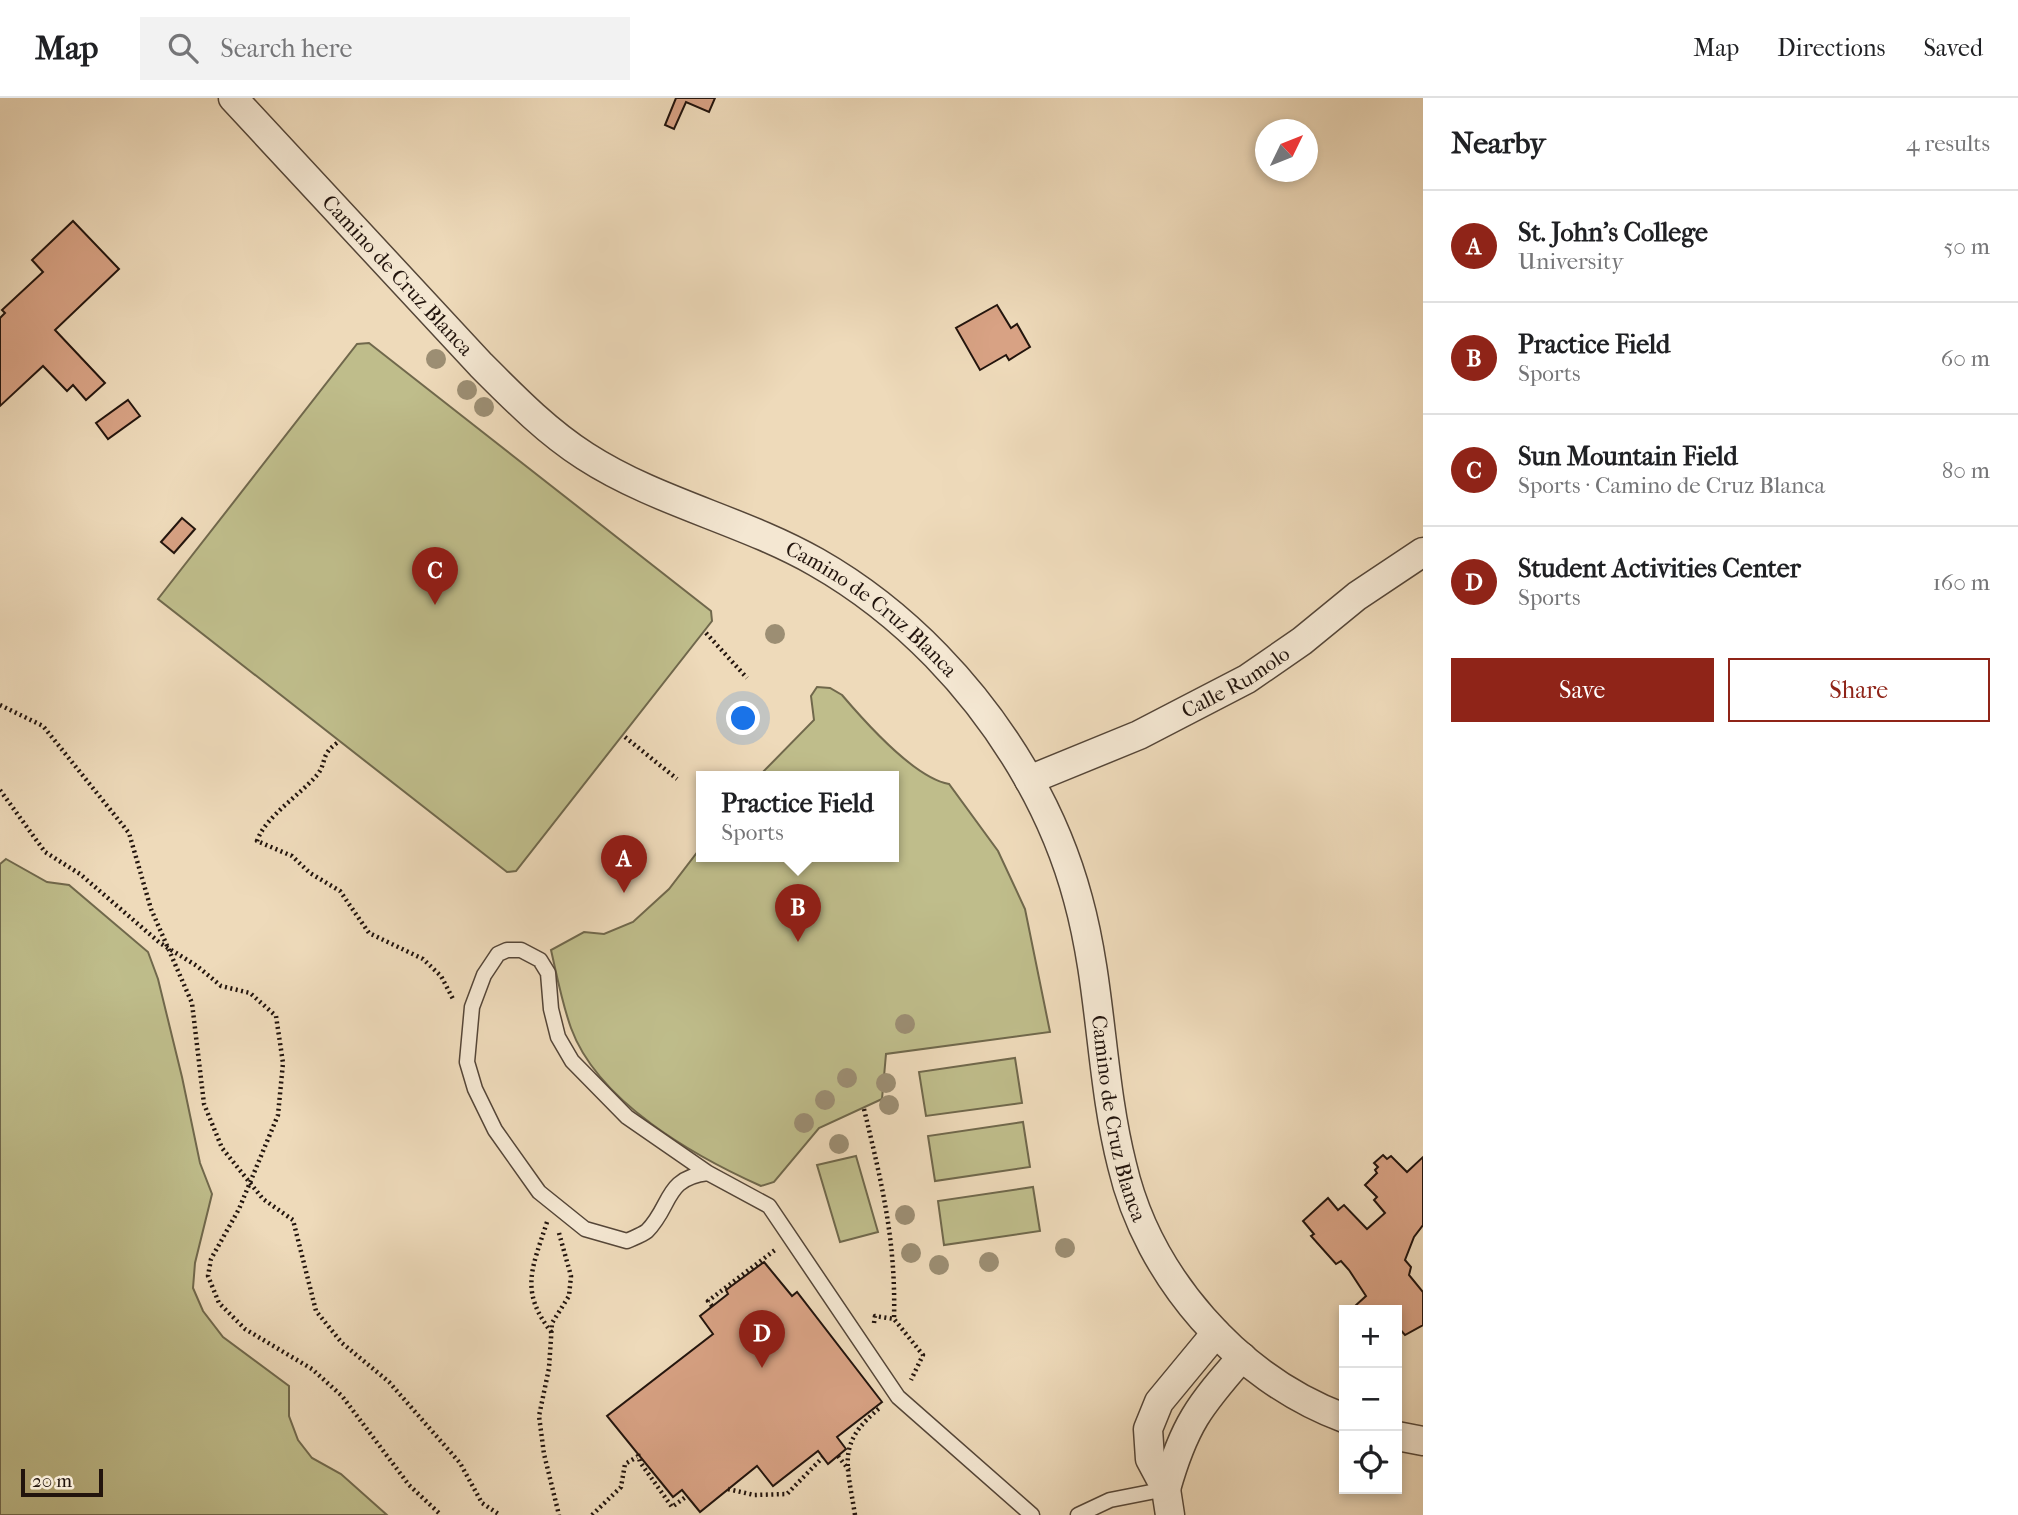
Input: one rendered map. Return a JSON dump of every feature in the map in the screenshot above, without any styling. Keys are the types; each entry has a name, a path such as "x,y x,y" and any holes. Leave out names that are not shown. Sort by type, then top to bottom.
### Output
{"street":[{"name":"Camino de Cruz Blanca","path":"233,98 521,405 584,455 614,472 759,532 819,564 862,592 935,654 993,722 1029,780 1057,839 1078,898 1115,1129 1129,1191 1162,1263 1199,1315 1228,1344 1298,1395 1339,1416"},
{"name":"Calle Rumolo","path":"1029,780 1139,735 1247,679 1302,641 1357,596 1423,552"},
{"path":"1168,1502 1150,1459 1147,1429 1159,1402 1228,1344"},
{"path":"1402,1437 1423,1441"}],"lane":[{"path":"708,1173 688,1175 670,1192 646,1231 627,1241 585,1229 539,1192 495,1130 475,1090 467,1062 472,1007 484,975 498,954 507,950 521,950 540,960 548,974 551,1009 558,1037 572,1061 627,1117 708,1173 769,1206 898,1397 1032,1515"},
{"path":"1078,1515 1111,1500 1168,1502"}],"path":[{"path":"706,633 747,678"},
{"path":"0,705 43,726 129,833 151,909 192,1003 204,1104 222,1148 263,1199 293,1220 316,1311 342,1343 389,1382 460,1463 482,1503 500,1515"},
{"path":"625,737 677,779"},
{"path":"337,743 327,750 318,774 261,828 257,841 292,856 310,873 340,891 369,933 423,959 441,976 453,998 454,1010"},
{"path":"0,790 46,852 80,874 168,948 221,986 250,993 276,1017 283,1063 278,1115 239,1209 211,1259 208,1276 219,1303 244,1329 312,1369 342,1396 409,1485 441,1515"},
{"path":"864,1109 885,1196 895,1265 894,1319 923,1355 909,1384"},
{"path":"552,1333 537,1314 528,1285 551,1212 571,1276 569,1296 552,1323 552,1333 549,1368 539,1416 544,1454 559,1515"},
{"path":"712,1306 708,1301 773,1252"},
{"path":"868,1353 875,1316 894,1319"},
{"path":"855,1515 849,1471 849,1447 855,1430 885,1403"},
{"path":"592,1515 621,1487 625,1465 638,1455 672,1507 687,1496"},
{"path":"838,1456 849,1471"},
{"path":"729,1489 754,1495 787,1494 823,1457"}],"shaded area":[{"path":"369,343 711,611 712,621 516,871 507,872 158,599 357,344"},
{"path":"817,687 830,688 842,695 906,760 935,780 949,784 998,851 1025,909 1050,1032 886,1054 882,1099 819,1128 774,1182 761,1186 707,1159 651,1124 603,1080 584,1055 571,1028 551,950 584,932 604,934 633,922 669,889 696,854 696,862 899,862 899,771 764,771 814,720 811,696"},
{"path":"6,859 47,882 69,885 148,952 158,979 200,1163 212,1194 195,1263 193,1288 203,1311 223,1337 289,1386 289,1416 298,1440 312,1458 341,1474 387,1515 0,1515 0,864"},
{"path":"1015,1058 1022,1103 926,1116 919,1072"},
{"path":"1023,1122 1030,1167 935,1181 928,1136"},
{"path":"856,1156 878,1232 840,1242 817,1165"},
{"path":"1033,1187 1040,1231 944,1245 938,1201"}],"building":[{"path":"676,98 715,98 709,112 686,102 674,129 665,125"},
{"path":"73,221 119,269 55,330 105,383 86,400 73,385 67,391 43,366 0,406 0,318 5,313 2,310 43,272 32,260"},
{"path":"997,305 1011,328 1017,324 1030,347 1009,360 1006,355 980,370 956,328"},
{"path":"128,400 140,416 108,439 96,423"},
{"path":"182,518 195,529 174,553 161,542"},
{"path":"1383,1155 1387,1159 1391,1156 1407,1172 1423,1157 1423,1225 1414,1237 1405,1260 1411,1267 1409,1275 1423,1292 1423,1325 1405,1335 1402,1332 1402,1305 1356,1305 1366,1296 1349,1270 1341,1261 1336,1264 1311,1236 1314,1234 1303,1221 1328,1198 1338,1210 1344,1205 1367,1229 1385,1213 1374,1200 1377,1197 1365,1185 1377,1173 1375,1170 1378,1167 1374,1163"},
{"path":"764,1262 792,1296 797,1292 882,1402 837,1437 846,1449 828,1464 818,1451 773,1486 757,1466 700,1512 682,1490 673,1497 607,1416 713,1334 700,1316 728,1294 726,1290"}],"place":[{"name":"Sun Mountain Field","path":"435,605"},
{"name":"St. John's College","path":"624,893"},
{"name":"Practice Field","path":"798,942"},
{"name":"Student Activities Center","path":"762,1368"}]}
